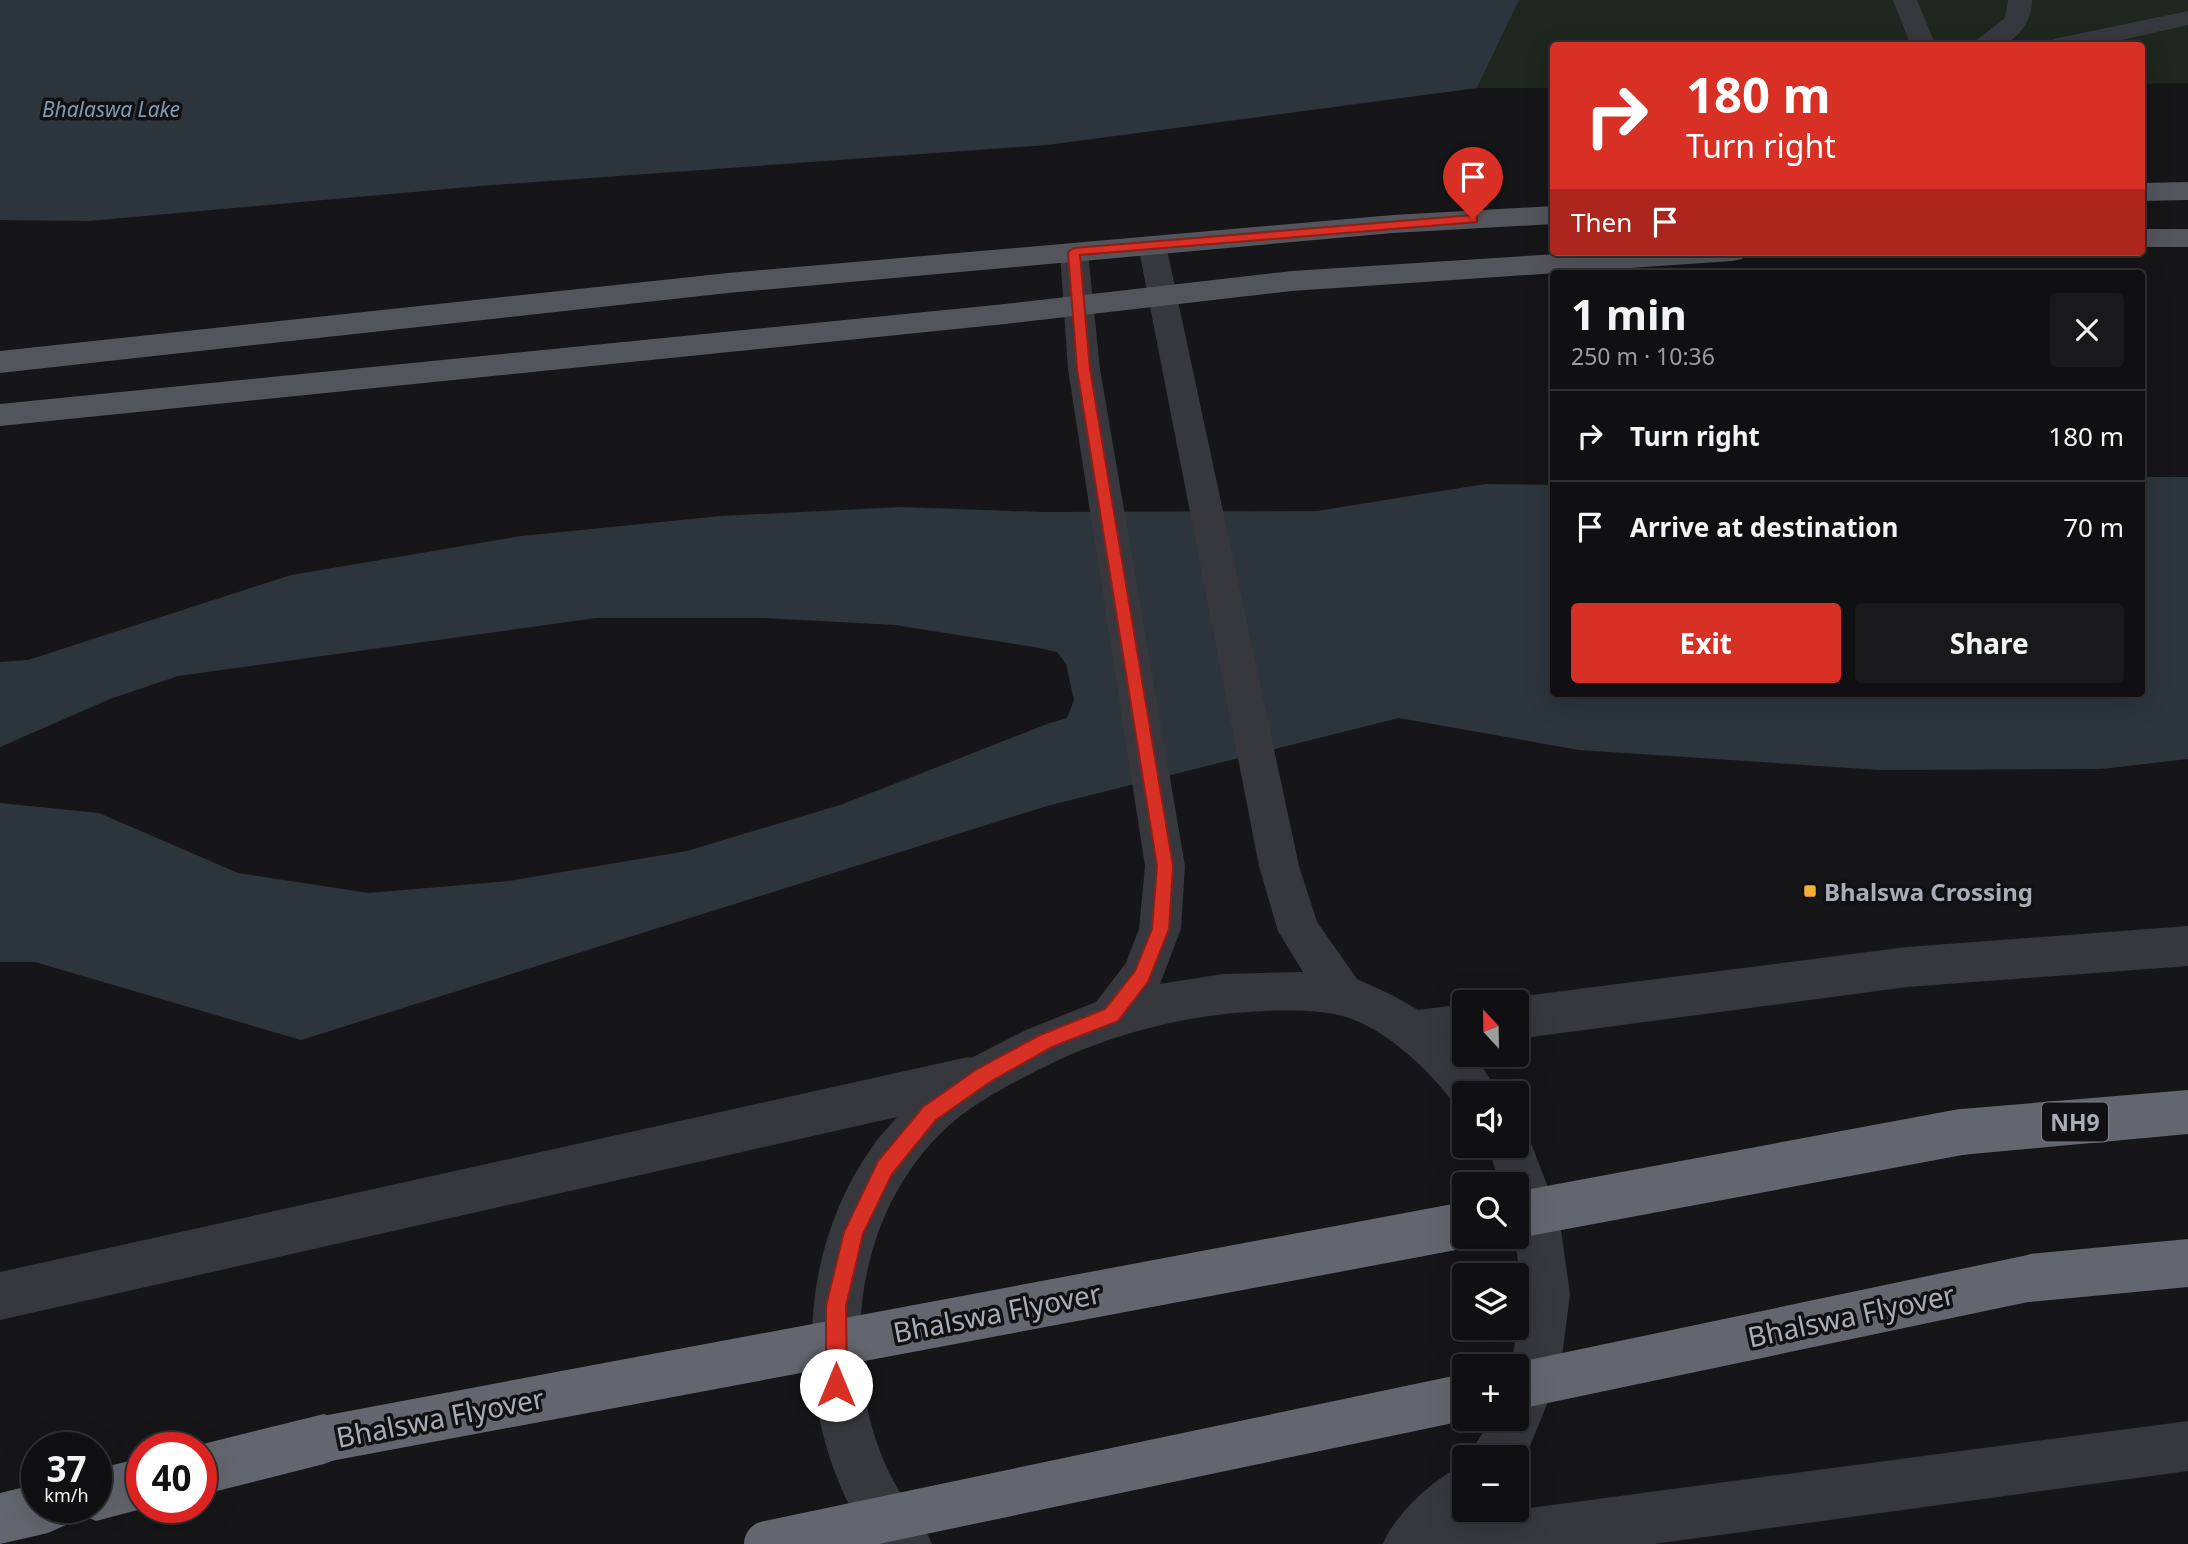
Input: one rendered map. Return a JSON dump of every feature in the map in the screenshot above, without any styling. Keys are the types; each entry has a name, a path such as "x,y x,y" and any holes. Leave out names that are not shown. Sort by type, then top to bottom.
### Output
{"highway":[{"name":"NH9","path":"1529,1213 1961,1132 2188,1112"},
{"name":"Bhalswa Flyover","path":"217,1465 324,1438 1452,1227"},
{"name":"Bhalswa Flyover","path":"1529,1383 2030,1278 2188,1263"},
{"path":"767,1544 1452,1400"},
{"path":"0,1518 21,1513"}],"main road":[{"path":"2145,192 2188,191"},
{"path":"0,362 714,284 1393,224 1550,215"},
{"path":"2145,239 2188,238"},
{"path":"0,415 1306,280 1671,256"}],"street":[{"path":"1905,0 1922,42"},
{"path":"1988,42 2015,25 2021,8 2020,0"},
{"path":"2077,42 2188,18"},
{"path":"1152,244 1279,866 1299,932 1343,995"},
{"path":"1074,252 1084,369 1165,866 1160,929 1142,976 1112,1015"},
{"path":"1530,1016 1907,967 2188,946"},
{"path":"906,1544 896,1534 857,1463 836,1385 836,1306 853,1232 885,1167 929,1114 984,1075 1046,1041 1112,1015 1187,997 1264,990 1343,995 1379,1011 1414,1032 1466,1081"},
{"path":"1414,1032 1452,1028"},
{"path":"0,1296 984,1075"},
{"path":"1514,1158 1536,1216 1546,1294 1535,1373 1529,1387"},
{"path":"1460,1544 2188,1446"},
{"path":"1409,1544 1452,1503"}],"shaded area":[{"path":"1519,0 2188,0 2188,83 2145,84 2145,42 1550,42 1550,88 1477,88"}],"water":[{"name":"Bhalaswa Lake","path":"0,0 1519,0 1477,88 1047,145 480,186 89,221 0,220"},
{"path":"2145,477 2188,477 2188,759 2101,769 1880,770 1579,750 1399,718 1047,806 301,1040 35,962 0,962 0,803 99,813 238,873 369,893 509,881 687,851 843,804 1067,718 1074,700 1066,664 1057,652 1034,647 895,625 764,618 596,618 178,676 110,699 0,747 0,662 28,660 291,575 522,536 721,516 901,507 1041,512 1317,511 1485,484 1550,485 1550,697 2145,697"}],"place":[{"name":"Bhalswa Crossing","path":"1810,891"}],"route":[{"path":"836,1385 836,1306 853,1232 885,1167 929,1114 984,1075 1046,1041 1112,1015 1142,976 1160,929 1165,866 1084,369 1074,252 1473,219"}]}
